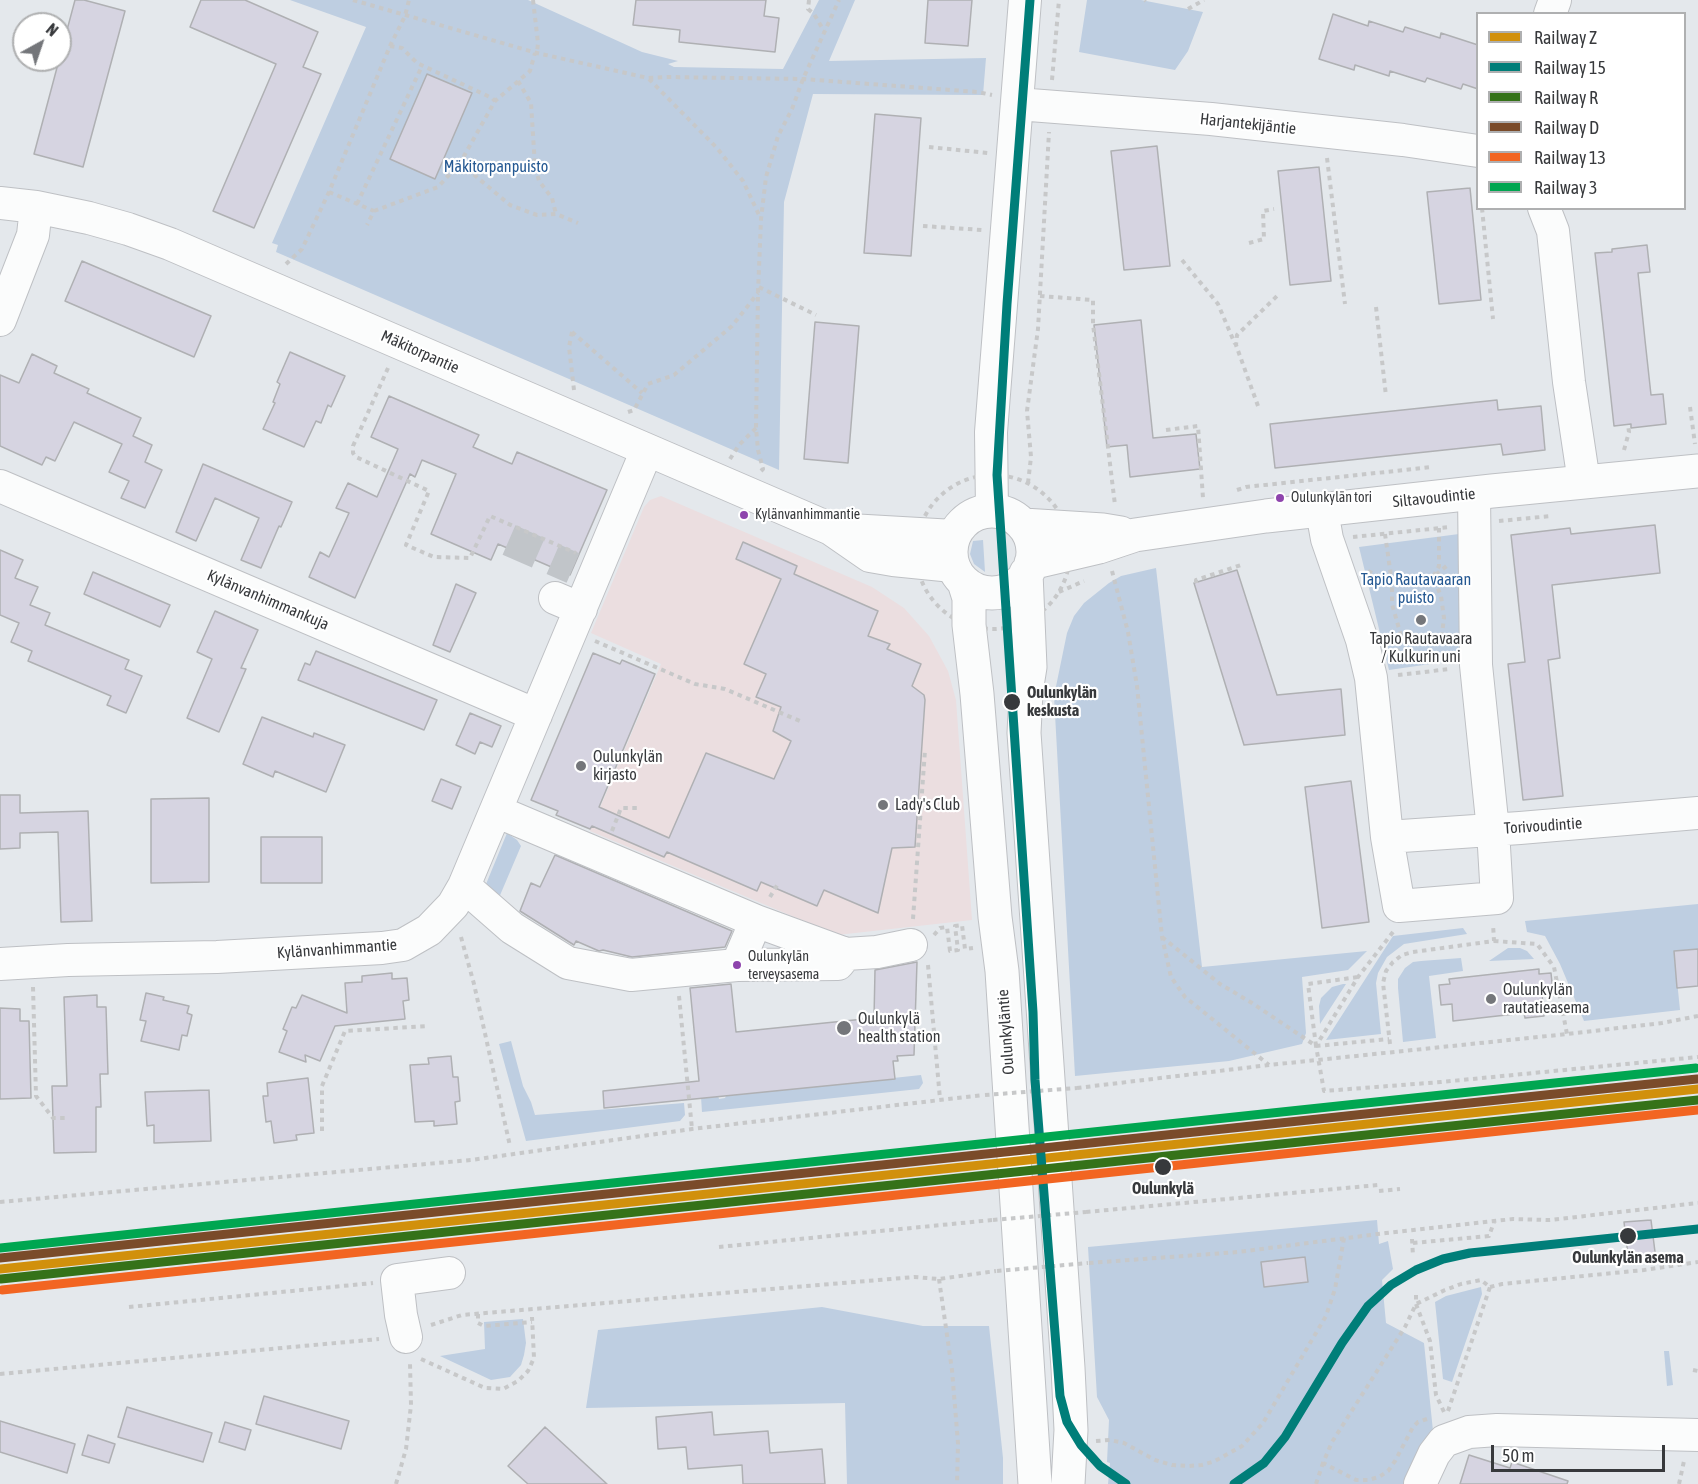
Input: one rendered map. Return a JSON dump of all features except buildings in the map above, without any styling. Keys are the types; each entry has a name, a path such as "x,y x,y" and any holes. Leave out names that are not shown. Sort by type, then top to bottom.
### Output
{"main road":[{"name":"Siltavoudintie","path":"1029,568 1135,535 1266,516 1340,533 1474,509 1696,456"},
{"path":"1029,568 1019,582 1009,588 998,592 980,590 957,561 965,521 973,515 992,511 1007,514 1023,525 1031,543 1030,650 1024,734 1068,1368 1071,1430 1068,1484"},
{"name":"Siltavoudintie","path":"1023,525 1103,530 1135,535"},
{"name":"Oulunkyläntie","path":"957,561 969,598 969,625 977,694 995,917 1002,971 1035,1484"}],"street":[{"path":"992,511 991,432 1006,100 1025,0"},
{"name":"Harjantekijäntie","path":"1006,100 1050,106 1211,119 1403,140 1476,151"},
{"name":"Mäkitorpantie","path":"0,203 36,207 118,226 170,244 831,529 957,561"},
{"path":"0,321 33,235 36,207"},
{"path":"1545,210 1553,231 1569,382 1584,482"},
{"name":"Kylänvanhimmantie","path":"0,964 217,957 382,948 403,945 420,936 446,914 459,897 536,715 574,614 582,566 647,450"},
{"name":"Kylänvanhimmankuja","path":"0,486 536,715"},
{"path":"1340,533 1362,640 1379,677 1387,837 1399,906 1497,898 1493,830 1468,666 1474,509"},
{"path":"495,811 756,921 846,954 877,952 911,945"},
{"name":"Torivoudintie","path":"1387,837 1698,813"},
{"path":"464,886 512,928 568,963 631,975 737,965 838,964 846,954"},
{"path":"737,965 756,921"},
{"path":"408,1345 401,1315 397,1280 449,1273"},
{"path":"1420,1484 1434,1454 1444,1441 1469,1432 1497,1430 1698,1435"}],"path":[{"path":"353,0 536,53 648,78 803,79 978,92 1006,100"},
{"path":"286,264 302,249 329,192 390,46 405,16 409,0"},
{"path":"329,192 374,211 438,187 460,163 495,101 530,71 538,43 533,0"},
{"path":"809,0 808,9 814,14 824,31"},
{"path":"763,469 756,428 761,219 766,177 778,136 839,0"},
{"path":"1047,496 1028,483 1031,457 1027,411 1038,329 1050,106 1059,0"},
{"path":"1188,9 1204,0"},
{"path":"390,46 402,48 422,66 495,101"},
{"path":"357,204 422,66"},
{"path":"648,78 717,148 743,181 761,219"},
{"path":"518,81 531,103 535,166 539,181 552,198 556,214"},
{"path":"929,147 991,153"},
{"path":"1327,155 1345,304"},
{"path":"460,163 510,205 537,215 556,214 578,223"},
{"path":"1249,243 1264,239 1263,211 1274,209"},
{"path":"1482,210 1493,319"},
{"path":"368,225 374,211"},
{"path":"923,226 986,231"},
{"path":"1182,260 1218,304 1258,406"},
{"path":"759,290 816,315"},
{"path":"624,413 634,410 648,384 674,375 732,326 759,290"},
{"path":"1040,296 1093,300 1094,335 1114,502"},
{"path":"1236,345 1237,335 1277,296"},
{"path":"1376,307 1386,396"},
{"path":"574,390 569,347 572,332 642,393"},
{"path":"388,368 353,446 353,453 356,457 429,491 406,545 434,557 470,558 490,516 582,566"},
{"path":"1690,407 1696,456"},
{"path":"1624,450 1629,432 1628,425"},
{"path":"1166,430 1198,426 1203,495"},
{"path":"734,450 756,428"},
{"path":"924,518 941,495 964,481"},
{"path":"1340,533 1385,534 1439,528 1474,509 1558,515"},
{"path":"1433,577 1439,566 1439,528"},
{"path":"1379,677 1402,639 1392,604 1392,583 1385,534"},
{"path":"1118,566 1111,567 1128,632 1137,686 1162,937 1171,978 1185,997 1269,1065"},
{"path":"1196,583 1196,580 1241,566"},
{"path":"1359,567 1392,583 1433,577"},
{"path":"1379,677 1424,676 1468,666 1442,634 1444,618 1441,596 1433,577"},
{"path":"1059,592 1092,578"},
{"path":"574,614 695,684 725,688 800,721"},
{"path":"1402,639 1413,642 1429,640 1442,634"},
{"path":"925,750 911,945 926,945 940,1100"},
{"path":"602,855 621,808 640,808"},
{"path":"446,914 458,925 510,1146"},
{"path":"1493,920 1494,941"},
{"path":"948,931 950,951 958,950 955,926 962,925 964,945"},
{"path":"1316,1046 1358,977 1391,932"},
{"path":"1162,937 1220,984 1316,1046 1390,1041 1383,982 1386,971 1402,955 1494,941 1537,944 1554,967 1567,1034"},
{"path":"34,962 36,1096 53,1118 67,1118"},
{"path":"676,971 692,1129"},
{"path":"1358,977 1308,984 1324,1091 1698,1057"},
{"path":"675,1014 680,1012"},
{"path":"0,1202 471,1160 692,1129 984,1095 1077,1088 1320,1059 1567,1034 1662,1023 1698,1016"},
{"path":"322,1131 322,1086 345,1031 429,1026"},
{"path":"679,1071 686,1070"},
{"path":"719,1247 1378,1185"},
{"path":"1379,1191 1400,1189"},
{"path":"408,1345 438,1322 462,1315 914,1277 939,1279 996,1271 1238,1252 1513,1219 1550,1220 1698,1203"},
{"path":"1413,1256 1413,1241 1489,1236 1494,1222"},
{"path":"1086,1441 1110,1440 1124,1443 1155,1460 1172,1465 1188,1466 1215,1461 1242,1446 1263,1422 1326,1316 1335,1288 1344,1238"},
{"path":"1490,1287 1698,1262"},
{"path":"939,1279 958,1433 957,1484"},
{"path":"129,1307 397,1280"},
{"path":"1317,1484 1332,1442 1405,1327 1416,1304 1461,1284 1481,1280 1490,1287"},
{"path":"1446,1418 1490,1287"},
{"path":"1416,1295 1416,1304 1430,1341 1436,1395 1446,1418"},
{"path":"0,1374 408,1345 485,1388 503,1389 518,1381 528,1371 534,1358 532,1319 484,1326 478,1323 478,1314"},
{"path":"396,1484 406,1449 411,1405 408,1345"},
{"path":"1438,1418 1446,1418"},
{"path":"1323,1463 1356,1480 1379,1477 1388,1472 1413,1427 1418,1422 1430,1419"}],"shaded area":[{"path":"661,496 872,587 904,608 929,636 948,671 956,700 972,920 837,935 590,831 661,664 591,633 644,507 650,500"}],"green space":[{"name":"Mäkitorpanpuisto","path":"290,0 528,0 642,52 678,61 668,64 674,67 783,69 819,0 855,0 829,61 986,58 983,95 813,94 784,202 779,470 276,252 278,245 272,243 366,27"},
{"path":"1087,0 1141,0 1203,12 1188,51 1175,70 1079,52"},
{"name":"Tapio Rautavaaran puisto","path":"1459,534 1465,659 1389,670 1359,547"},
{"path":"983,540 985,572 974,564 970,554 973,541"},
{"path":"1156,568 1202,967 1367,951 1348,970 1302,977 1306,1033 1302,1044 1229,1061 1075,1076 1054,696 1067,633 1074,616 1084,603 1121,576"},
{"path":"507,833 521,846 498,900 484,889"},
{"path":"1698,904 1698,949 1674,951 1680,1010 1584,1021 1560,964 1545,936 1527,932 1525,921"},
{"path":"1463,928 1467,934 1404,944 1387,957 1378,973 1376,983 1381,1034 1326,1040 1393,936"},
{"path":"1508,948 1520,948 1527,951 1534,959 1489,961"},
{"path":"1461,958 1463,971 1429,976 1436,1038 1403,1042 1398,979 1405,968 1413,962"},
{"path":"1346,984 1320,1024 1321,998 1332,987"},
{"path":"511,1041 523,1086 535,1115 684,1103 685,1115 680,1121 526,1141 499,1044"},
{"path":"921,1075 923,1083 919,1089 702,1112 701,1097 718,1095 719,1099 726,1096"},
{"path":"1377,1220 1379,1244 1388,1241 1393,1269 1382,1280 1386,1323 1424,1343 1433,1431 1406,1484 1108,1484 1109,1420 1097,1397 1088,1247"},
{"path":"1481,1287 1482,1294 1452,1382 1443,1379 1435,1302 1446,1296"},
{"path":"822,1307 923,1326 989,1326 1003,1458 1003,1484 847,1484 845,1403 586,1408 598,1330"},
{"path":"523,1319 526,1343 524,1355 521,1365 510,1377 491,1380 440,1356 485,1349 484,1322"},
{"path":"1664,1351 1669,1351 1673,1385 1667,1386"}],"tunnel":[{"path":"509,540 573,568"}],"rail line":[{"name":"15","path":"1030,0 1007,304 997,475 1033,1012 1035,1080 1060,1396 1067,1422 1081,1445 1100,1466 1126,1484"},
{"name":"3","path":"0,1248 1696,1068"},
{"name":"D","path":"0,1258 1697,1079"},
{"name":"Z","path":"0,1269 1698,1089"},
{"name":"R","path":"1,1279 1698,1100"},
{"name":"13","path":"2,1290 1698,1110"},
{"name":"15","path":"1234,1484 1264,1463 1285,1437 1342,1343 1368,1306 1391,1285 1416,1270 1443,1259 1470,1253 1698,1229"}],"place":[{"name":"Oulunkylän tori","path":"1280,498"},
{"name":"Kylänvanhimmantie","path":"744,515"},
{"name":"Tapio Rautavaara / Kulkurin uni","path":"1421,620"},
{"name":"Oulunkylän keskusta","path":"1012,702"},
{"name":"Oulunkylän kirjasto","path":"581,766"},
{"name":"Lady's Club","path":"883,805"},
{"name":"Oulunkylän terveysasema","path":"737,965"},
{"name":"Oulunkylän rautatieasema","path":"1491,999"},
{"name":"Oulunkylä health station","path":"844,1028"},
{"name":"Oulunkylä","path":"1163,1167"},
{"name":"Oulunkylän asema","path":"1628,1236"}]}
